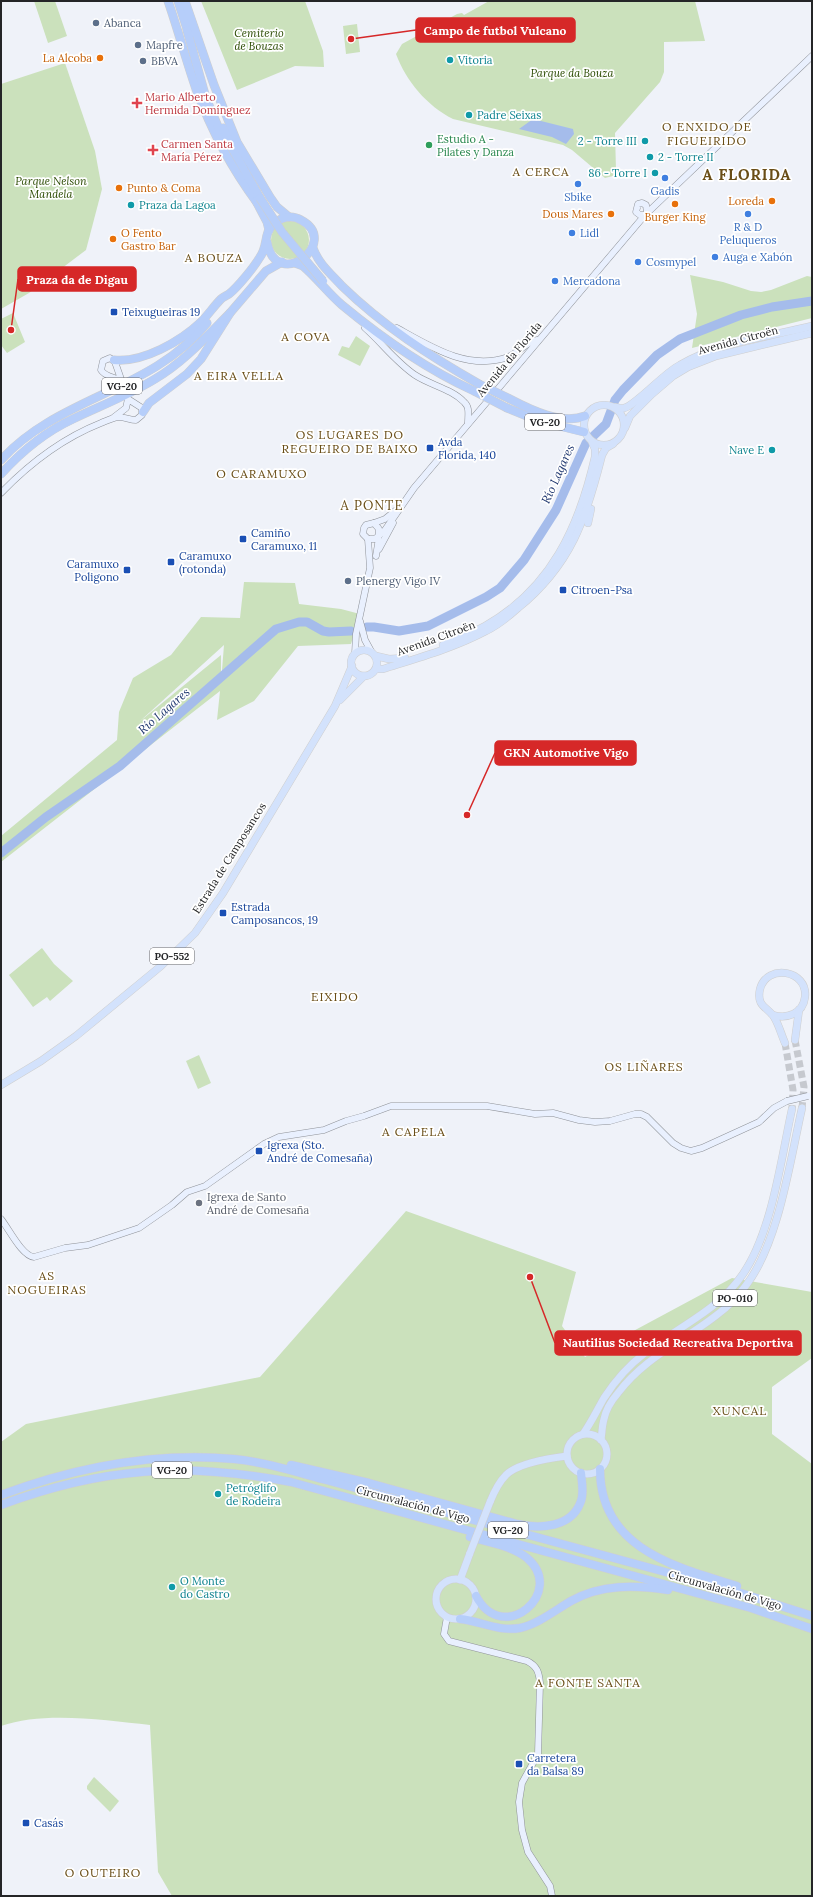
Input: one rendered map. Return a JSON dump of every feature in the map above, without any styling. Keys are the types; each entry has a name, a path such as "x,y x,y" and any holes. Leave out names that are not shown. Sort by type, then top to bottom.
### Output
{"highway":[{"path":"114,360 121,361 143,356 178,340 189,332 222,298 230,294 260,258 267,242 269,230 260,199 235,170 211,127 196,88 168,1"},
{"name":"VG-20","path":"178,1 217,114 232,148 260,199 300,250 343,294 394,337 432,363 477,388 507,408 539,421 584,432"},
{"name":"VG-20","path":"185,1 197,44 220,113 260,199"},
{"path":"189,14 214,86 237,142 277,207 289,217"},
{"path":"269,230 277,221 289,217 300,219 309,226 313,237 312,248 304,259 295,263"},
{"path":"267,242 270,252 282,262"},
{"path":"312,248 320,262 357,300 407,340 477,388"},
{"path":"143,412 149,403 181,380 201,359 230,313 266,271 282,262 295,263 308,271 341,304 410,357 436,372 477,388"},
{"name":"VG-20","path":"1,460 27,436 46,423 74,408 129,383 165,362 183,348 230,294"},
{"name":"VG-20","path":"1,474 27,448 49,432 71,419 142,387 169,371 187,356 230,313"},
{"name":"VG-20","path":"477,388 510,399 533,410 556,416 573,419 585,416"},
{"name":"Circunvalación de Vigo","path":"1,1495 65,1474 126,1462 193,1457 235,1460 288,1470 780,1604 812,1616"},
{"path":"235,1460 255,1459 308,1468 517,1524 534,1527 556,1525 569,1518 575,1512 582,1498 581,1473"},
{"path":"600,1469 604,1495 613,1516 619,1527 638,1546 665,1562 770,1597 780,1604"},
{"name":"Circunvalación de Vigo","path":"1,1505 59,1486 92,1478 129,1472 180,1470 224,1472 291,1482 751,1608 812,1629"},
{"path":"417,1517 433,1526 520,1553 533,1564 538,1574 540,1587 536,1598 530,1607 518,1615 504,1617 490,1613 479,1603 476,1596"},
{"path":"460,1619 507,1629 519,1628 546,1616 572,1600 598,1590 626,1586 669,1590 682,1589"}],"main road":[{"name":"Avenida da Florida","path":"376,556 379,533 385,530 414,488 646,214 702,158 812,56"},
{"path":"637,225 638,214 636,207 639,203 644,204 660,201"},
{"path":"638,214 646,214 648,207 644,204"},
{"path":"357,300 395,327 460,360 497,360 515,353 533,340 538,340"},
{"path":"341,304 403,366 427,382 456,395 466,403 468,410 468,423"},
{"name":"Avenida Citroën","path":"620,409 636,401 678,365 698,355 812,326"},
{"name":"Avenida Citroën","path":"624,428 630,416 652,394 673,376 688,367 716,356 812,333"},
{"path":"113,418 128,418 136,420 141,417 143,412 142,408 128,399 126,414 128,418"},
{"path":"602,405 620,409 623,416 624,428 619,440 607,446 595,445 584,432 585,416 595,407 602,405"},
{"path":"1,493 27,469 50,451 80,433 113,418 127,407"},
{"name":"Avenida Citroën","path":"376,670 445,648 487,631 529,600 559,567 570,549 583,519 602,455 606,448 613,444"},
{"path":"374,654 378,665 376,670 369,675 364,676 356,673 351,661 355,654 362,650 400,660 432,649 484,626 503,614 527,594 562,550 577,519 590,476 595,445"},
{"path":"588,524 593,487"},
{"name":"Avenida da Florida","path":"374,523 385,519 399,508"},
{"name":"Avenida da Florida","path":"355,654 360,618 370,568 399,508"},
{"path":"369,523 374,523 377,526 379,533 375,539 368,539 363,534 364,528 369,523"},
{"name":"Avenida da Florida","path":"368,539 370,568"},
{"name":"Avenida da Florida","path":"359,633 374,654"},
{"name":"Estrada de Camposancos","path":"1,1085 41,1061 76,1036 161,966 195,933 223,893 335,706 352,666"},
{"name":"Estrada de Camposancos","path":"335,706 364,676"},
{"path":"784,1043 773,1016 764,1008 759,995 764,981 776,973 790,973 802,982 805,996 799,1010 795,1040"},
{"path":"773,1016 787,1017 799,1010"},
{"path":"1,1219 23,1251 29,1256 34,1257 65,1248 88,1245 139,1228 172,1205 187,1192 205,1186 274,1139 290,1134 324,1130 346,1121 397,1105 494,1107 535,1114 553,1113 579,1120 595,1122 610,1121 634,1114 641,1114 647,1117 673,1143 681,1148 691,1151 702,1148 756,1124 774,1108 787,1101 810,1095"},
{"name":"PO-010","path":"601,1440 607,1410 631,1377 658,1354 719,1314 735,1298 757,1269 773,1230 802,1108"},
{"name":"PO-010","path":"583,1434 604,1397 630,1366 644,1353 711,1308 733,1288 753,1259 765,1229 792,1109"},
{"path":"583,1434 593,1435 601,1440 606,1449 606,1456 600,1469 594,1472 581,1473 571,1467 567,1456 571,1442 583,1434"},
{"path":"460,1580 490,1502 501,1481 515,1469 529,1464 567,1456"},
{"path":"460,1580 472,1588 476,1596 474,1609 468,1615 460,1619 447,1617 437,1606 436,1599 438,1591 442,1585 449,1581 460,1580"},
{"path":"447,1617 444,1634 449,1641 527,1661 534,1665 538,1672 540,1683 538,1754 522,1783 519,1802 522,1830 526,1847 550,1886 552,1896"}],"green space":[{"path":"34,1 55,1 67,36 48,43"},
{"name":"Cemiterio de Bouzas","path":"201,1 305,1 323,51 324,67 295,66 237,90"},
{"name":"Parque da Bouza","path":"489,1 695,1 705,41 664,42 664,72 660,82 615,133 616,170 613,176 605,178 572,150 563,145 453,119 443,114 418,92 405,74 396,54 402,44 457,14 462,13 464,15"},
{"path":"357,24 360,52 346,54 343,26"},
{"name":"Parque Nelson Mandela","path":"65,63 95,151 102,189 86,250 29,293 1,309 1,84"},
{"path":"286,221 294,221 304,226 308,233 308,247 304,254 294,259 286,259 276,254 274,251 271,244 271,236 276,226 279,224"},
{"path":"690,275 723,282 751,291 761,292 771,290 807,276 812,277 812,318 692,348 697,314"},
{"path":"13,313 25,342 7,353 1,345 1,319"},
{"path":"356,336 370,346 360,366 338,355 342,346 349,348"},
{"path":"244,582 295,583 299,604 341,609 360,614 351,644 298,646 254,701 217,720 220,691 1,862 1,836 117,740 119,712 133,678 171,655 201,617 240,618","holes":["224,645 221,683 221,655 139,722"]},
{"path":"42,948 54,964 73,981 50,1001 47,997 33,1007 9,975"},
{"path":"199,1055 211,1083 198,1089 186,1061"},
{"path":"406,1211 576,1272 562,1326 585,1357 732,1278 812,1292 812,1358 772,1387 772,1434 812,1464 812,1896 172,1896 158,1872 150,1725 94,1719 55,1718 18,1721 1,1726 1,1442 26,1424 260,1377"},
{"path":"94,1777 119,1801 110,1812 87,1789 87,1786"}],"water":[{"path":"533,119 573,129 574,134 566,144 552,137 519,129"}],"waterway":[{"name":"Río Lagares","path":"367,627 399,631 428,626 486,597 500,588 524,560 556,510 586,443 606,424 615,400 623,390 657,355 680,339 741,315 772,307 812,301"},
{"name":"Río Lagares","path":"1,853 46,817 120,766 276,629 299,622 307,622 323,631 351,631"}],"tunnel":[{"path":"795,1040 804,1087 802,1108"},
{"path":"785,1043 793,1090 792,1109"}],"place":[{"name":"Abanca","path":"96,23"},
{"name":"Campo de futbol Vulcano","path":"351,39"},
{"name":"Mapfre","path":"138,45"},
{"name":"La Alcoba","path":"100,58"},
{"name":"Vitoria","path":"450,60"},
{"name":"BBVA","path":"143,61"},
{"name":"Mario Alberto Hermida Domínguez","path":"137,103"},
{"name":"Padre Seixas","path":"469,115"},
{"name":"2 - Torre III","path":"645,141"},
{"name":"Estudio A - Pilates y Danza","path":"429,145"},
{"name":"Carmen Santa María Pérez","path":"153,150"},
{"name":"2 - Torre II","path":"650,157"},
{"name":"86 - Torre I","path":"655,173"},
{"name":"Gadis","path":"665,178"},
{"name":"Sbike","path":"578,184"},
{"name":"Punto & Coma","path":"119,188"},
{"name":"Loreda","path":"772,201"},
{"name":"Burger King","path":"675,204"},
{"name":"Praza da Lagoa","path":"131,205"},
{"name":"Dous Mares","path":"611,214"},
{"name":"R & D Peluqueros","path":"748,214"},
{"name":"Lidl","path":"572,233"},
{"name":"O Fento Gastro Bar","path":"113,239"},
{"name":"Auga e Xabón","path":"715,257"},
{"name":"Cosmypel","path":"638,262"},
{"name":"Mercadona","path":"555,281"},
{"name":"Teixugueiras 19","path":"114,312"},
{"name":"Praza da de Digau","path":"11,330"},
{"name":"Avda Florida, 140","path":"430,448"},
{"name":"Nave E","path":"772,450"},
{"name":"Camiño Caramuxo, 11","path":"243,539"},
{"name":"Caramuxo (rotonda)","path":"171,562"},
{"name":"Caramuxo Poligono","path":"127,570"},
{"name":"Plenergy Vigo IV","path":"348,581"},
{"name":"Citroen-Psa","path":"563,590"},
{"name":"GKN Automotive Vigo","path":"467,815"},
{"name":"Estrada Camposancos, 19","path":"223,913"},
{"name":"Igrexa (Sto. André de Comesaña)","path":"259,1151"},
{"name":"Igrexa de Santo André de Comesaña","path":"199,1203"},
{"name":"Nautilius Sociedad Recreativa Deportiva","path":"530,1277"},
{"name":"Petróglifo de Rodeira","path":"218,1494"},
{"name":"O Monte do Castro","path":"172,1587"},
{"name":"Carretera da Balsa 89","path":"519,1764"},
{"name":"Casás","path":"26,1823"}],"district":[{"name":"O ENXIDO DE FIGUEIRIDO","path":"707,134"},
{"name":"A CERCA","path":"541,172"},
{"name":"A FLORIDA","path":"747,175"},
{"name":"A BOUZA","path":"214,258"},
{"name":"A COVA","path":"306,337"},
{"name":"A EIRA VELLA","path":"239,376"},
{"name":"OS LUGARES DO REGUEIRO DE BAIXO","path":"350,442"},
{"name":"O CARAMUXO","path":"262,474"},
{"name":"A PONTE","path":"372,505"},
{"name":"EIXIDO","path":"335,997"},
{"name":"OS LIÑARES","path":"644,1067"},
{"name":"A CAPELA","path":"414,1132"},
{"name":"AS NOGUEIRAS","path":"47,1283"},
{"name":"XUNCAL","path":"740,1411"},
{"name":"A FONTE SANTA","path":"588,1683"},
{"name":"O OUTEIRO","path":"103,1873"}]}
